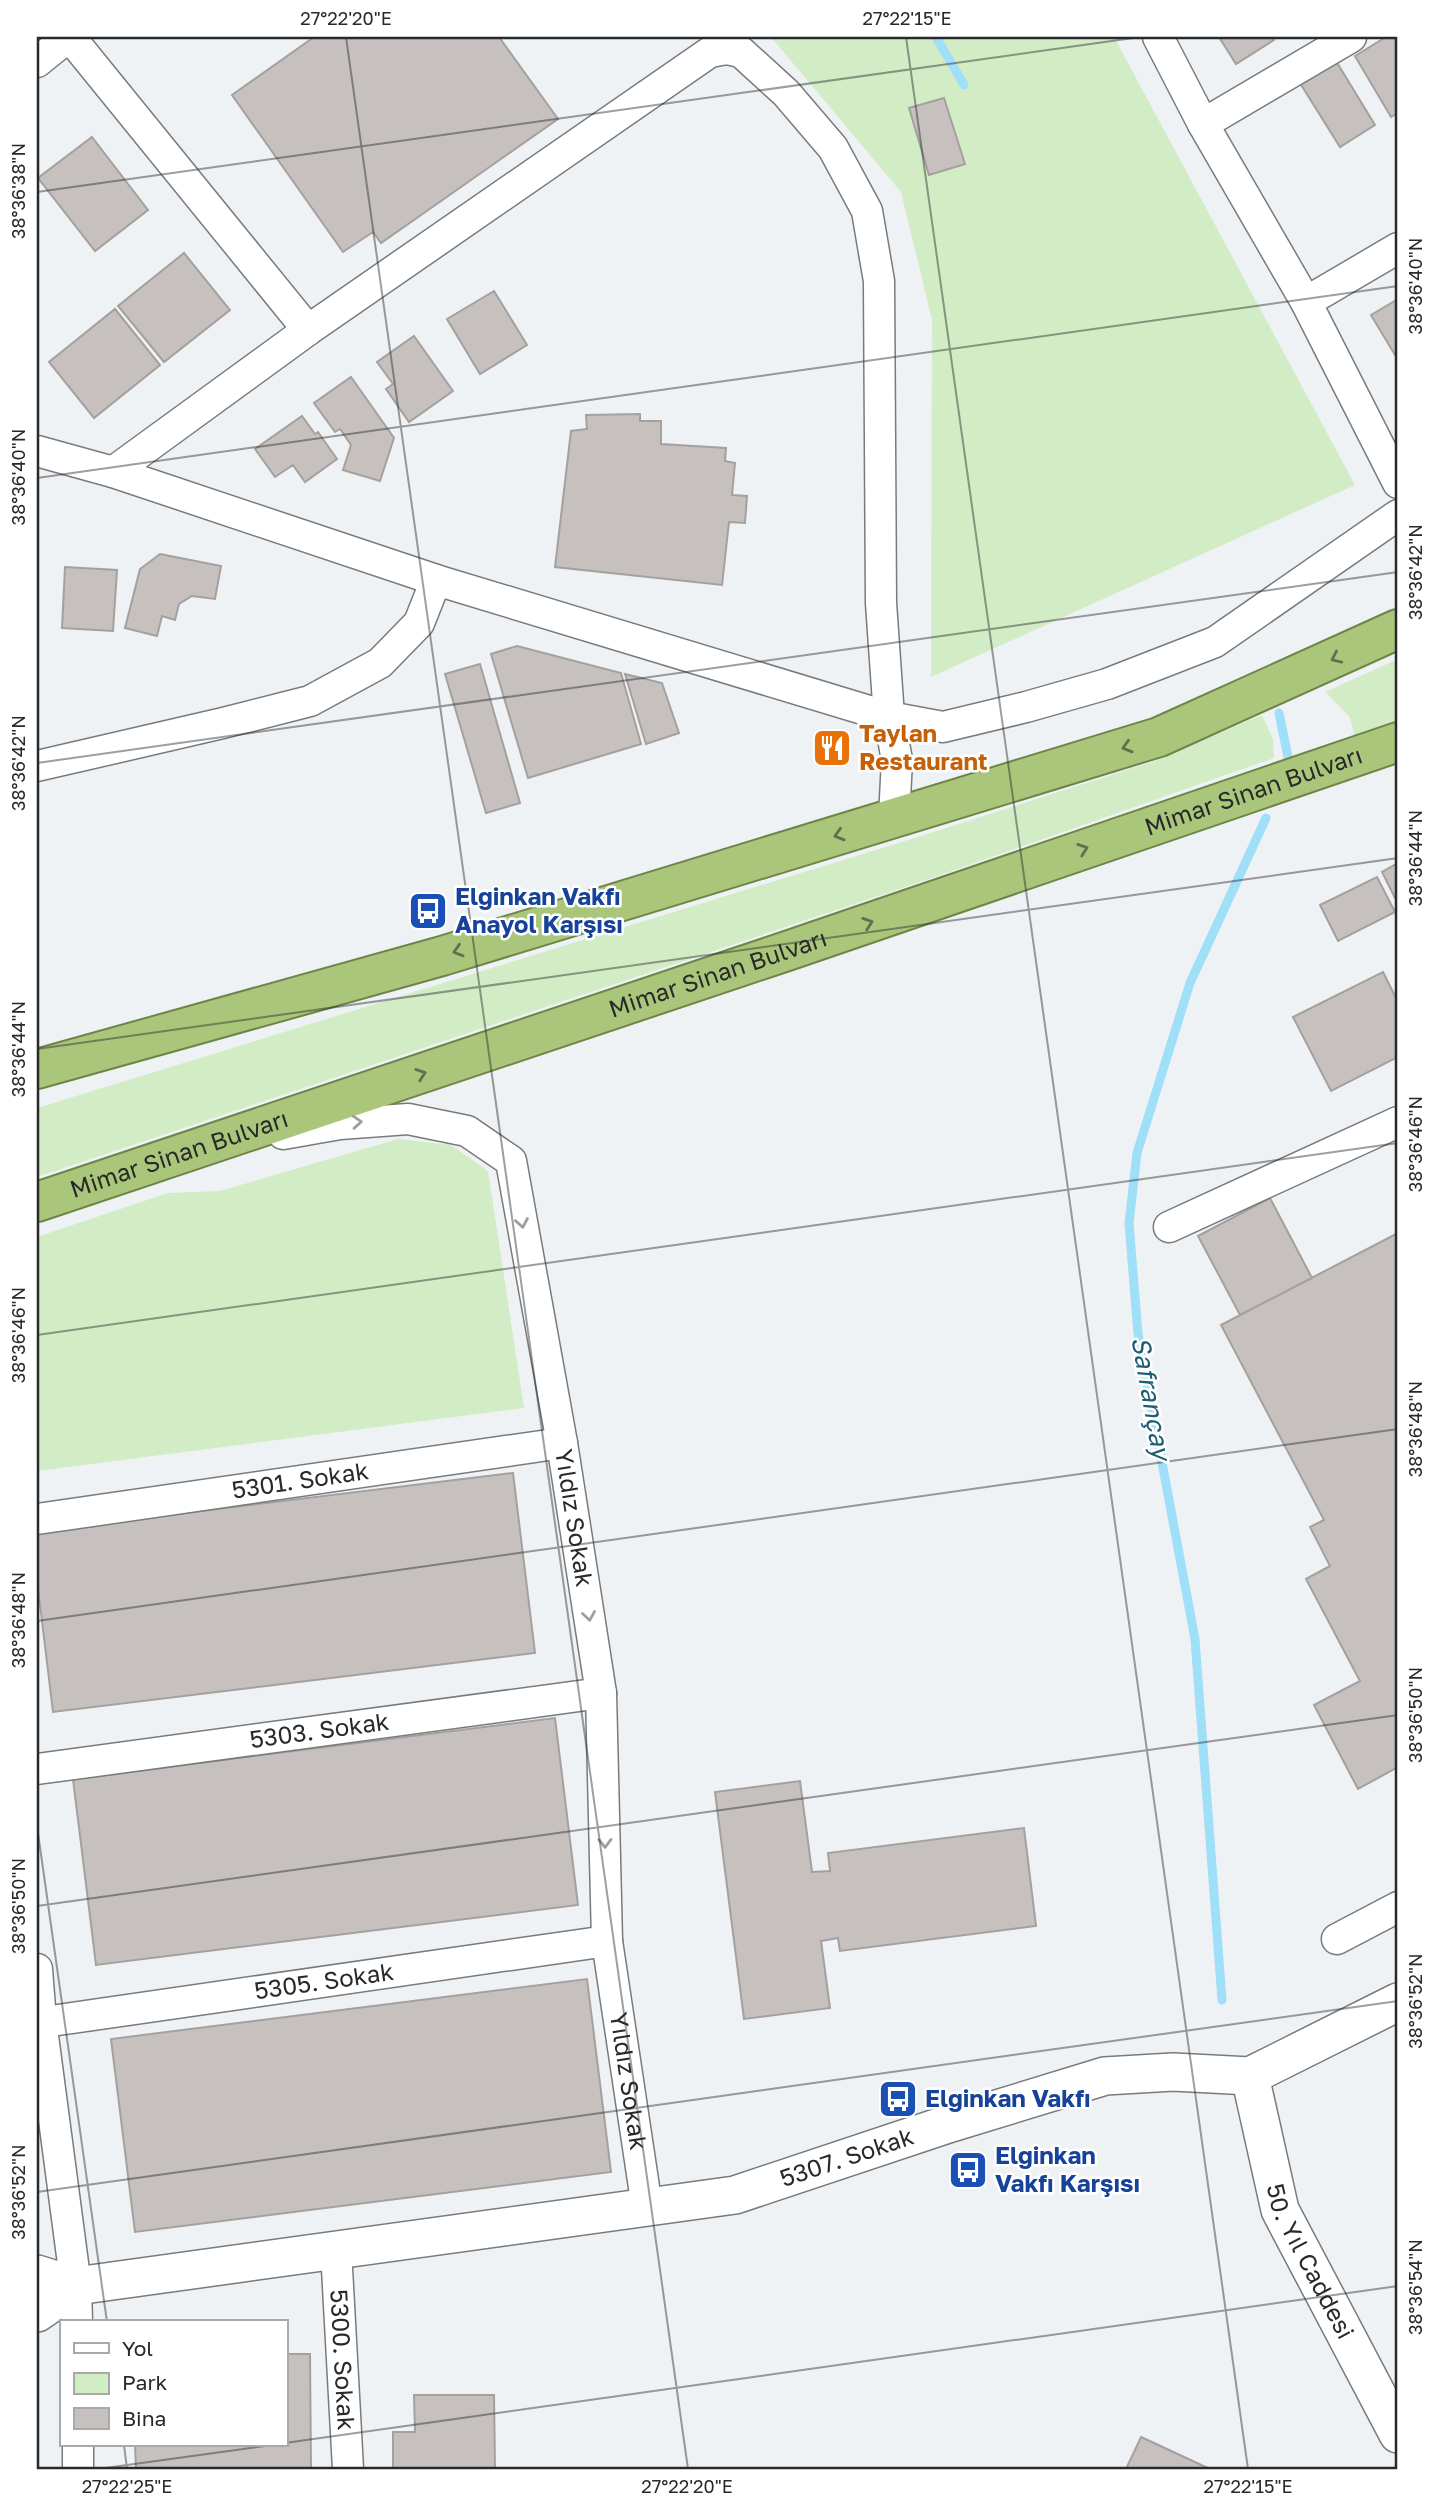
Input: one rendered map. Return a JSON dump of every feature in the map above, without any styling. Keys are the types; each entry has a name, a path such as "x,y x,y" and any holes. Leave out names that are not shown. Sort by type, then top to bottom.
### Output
{"highway":[{"path":"37,1069 442,956 1159,737 1398,629"},
{"name":"Mimar Sinan Bulvarı","path":"37,1202 1398,742"}],"street":[{"path":"37,62 69,37 308,330"},
{"path":"1158,37 1203,124 1306,302 1398,483"},
{"path":"1203,124 1351,37"},
{"path":"113,472 308,330 710,52 727,49 741,52 786,93 833,148 867,211 879,281 881,603 890,717 897,760 894,818"},
{"path":"1306,302 1398,248"},
{"path":"37,451 113,472 436,580 890,717 943,727 1107,684 1215,642 1398,514"},
{"path":"37,766 310,701 380,663 419,623 436,580"},
{"name":"Yıldız Sokak","path":"193,1151 340,1124 408,1119 467,1131 511,1161 562,1443 601,1693 607,1941 647,2207"},
{"path":"1169,1227 1398,1122"},
{"name":"5301. Sokak","path":"37,1519 562,1443"},
{"name":"5303. Sokak","path":"37,1769 601,1693"},
{"path":"1337,1939 1398,1907"},
{"name":"5305. Sokak","path":"38,2021 607,1941"},
{"path":"37,1969 38,2021 76,2286 77,2320"},
{"path":"1250,2076 1398,2002"},
{"name":"5307. Sokak","path":"76,2286 735,2194 1105,2076 1174,2072 1250,2076"},
{"name":"50. Yıl Caddesi","path":"1250,2076 1280,2210 1398,2434"},
{"name":"5300. Sokak","path":"336,2250 348,2469"},
{"path":"37,2274 76,2286"},
{"path":"37,2313 76,2286"},
{"path":"78,2446 78,2469"}],"green space":[{"path":"771,37 1114,37 1355,485 931,677 932,320 901,192"},
{"path":"1398,659 1398,722 1355,738 1350,717 1325,692"},
{"path":"1262,715 1273,739 1274,758 932,878 37,1177 37,1108 918,837 1152,762"},
{"path":"398,1139 451,1145 488,1171 524,1408 37,1471 37,1237 168,1193 220,1191"}],"building":[{"path":"314,37 499,37 558,119 381,243 373,232 343,252 232,95"},
{"path":"1219,37 1272,37 1274,40 1236,64"},
{"path":"1386,37 1398,37 1398,113 1391,117 1355,56"},
{"path":"1336,61 1375,125 1340,147 1300,83"},
{"path":"944,98 965,164 929,175 909,108"},
{"path":"92,137 148,210 95,251 38,178"},
{"path":"184,253 230,310 164,362 118,306"},
{"path":"494,291 527,345 480,374 447,319"},
{"path":"1398,299 1398,360 1371,315"},
{"path":"115,309 160,365 94,418 49,362"},
{"path":"414,336 453,391 409,422 386,389 393,384 377,362"},
{"path":"351,377 394,438 380,481 343,470 351,445 340,429 335,432 314,403"},
{"path":"640,414 640,421 661,421 661,444 726,448 725,461 735,463 732,495 747,496 745,523 729,522 722,585 555,567 571,431 587,429 586,415"},
{"path":"302,416 315,434 318,432 337,459 305,482 293,465 275,477 255,449"},
{"path":"160,554 221,566 215,599 192,596 179,604 175,620 162,616 157,636 125,628 140,569"},
{"path":"65,567 117,570 113,631 62,628"},
{"path":"517,646 621,673 641,744 528,778 491,654"},
{"path":"480,664 520,803 486,813 445,674"},
{"path":"625,674 662,683 679,733 646,744"},
{"path":"1398,863 1398,904 1382,872"},
{"path":"1377,877 1395,912 1338,941 1320,905"},
{"path":"1383,972 1398,1002 1398,1057 1331,1091 1293,1017"},
{"path":"1270,1198 1312,1278 1240,1315 1198,1236"},
{"path":"1398,1233 1398,1767 1358,1789 1314,1705 1360,1681 1306,1579 1330,1566 1310,1527 1324,1520 1221,1325"},
{"path":"513,1473 535,1653 53,1712 37,1580 37,1531"},
{"path":"555,1718 578,1905 96,1965 73,1779"},
{"path":"800,1781 812,1872 830,1871 828,1853 1024,1828 1036,1926 840,1951 838,1938 821,1941 830,2008 744,2019 715,1792"},
{"path":"587,1979 611,2172 135,2232 111,2039"},
{"path":"287,2354 310,2354 311,2469 136,2469 135,2446 287,2446"},
{"path":"414,2395 494,2395 495,2469 393,2469 393,2432 415,2432"},
{"path":"1141,2437 1210,2469 1126,2469"}],"waterway":[{"name":"Safrançay","path":"936,37 964,85"},
{"name":"Safrançay","path":"1279,713 1288,757"},
{"name":"Safrançay","path":"1222,2000 1195,1639 1138,1334 1129,1223 1137,1153 1190,983 1266,818"}],"place":[{"name":"Taylan Restaurant","path":"832,748"},
{"name":"Elginkan Vakfı Anayol Karşısı","path":"428,911"},
{"name":"Elginkan Vakfı","path":"898,2099"},
{"name":"Elginkan Vakfı Karşısı","path":"968,2170"}]}
